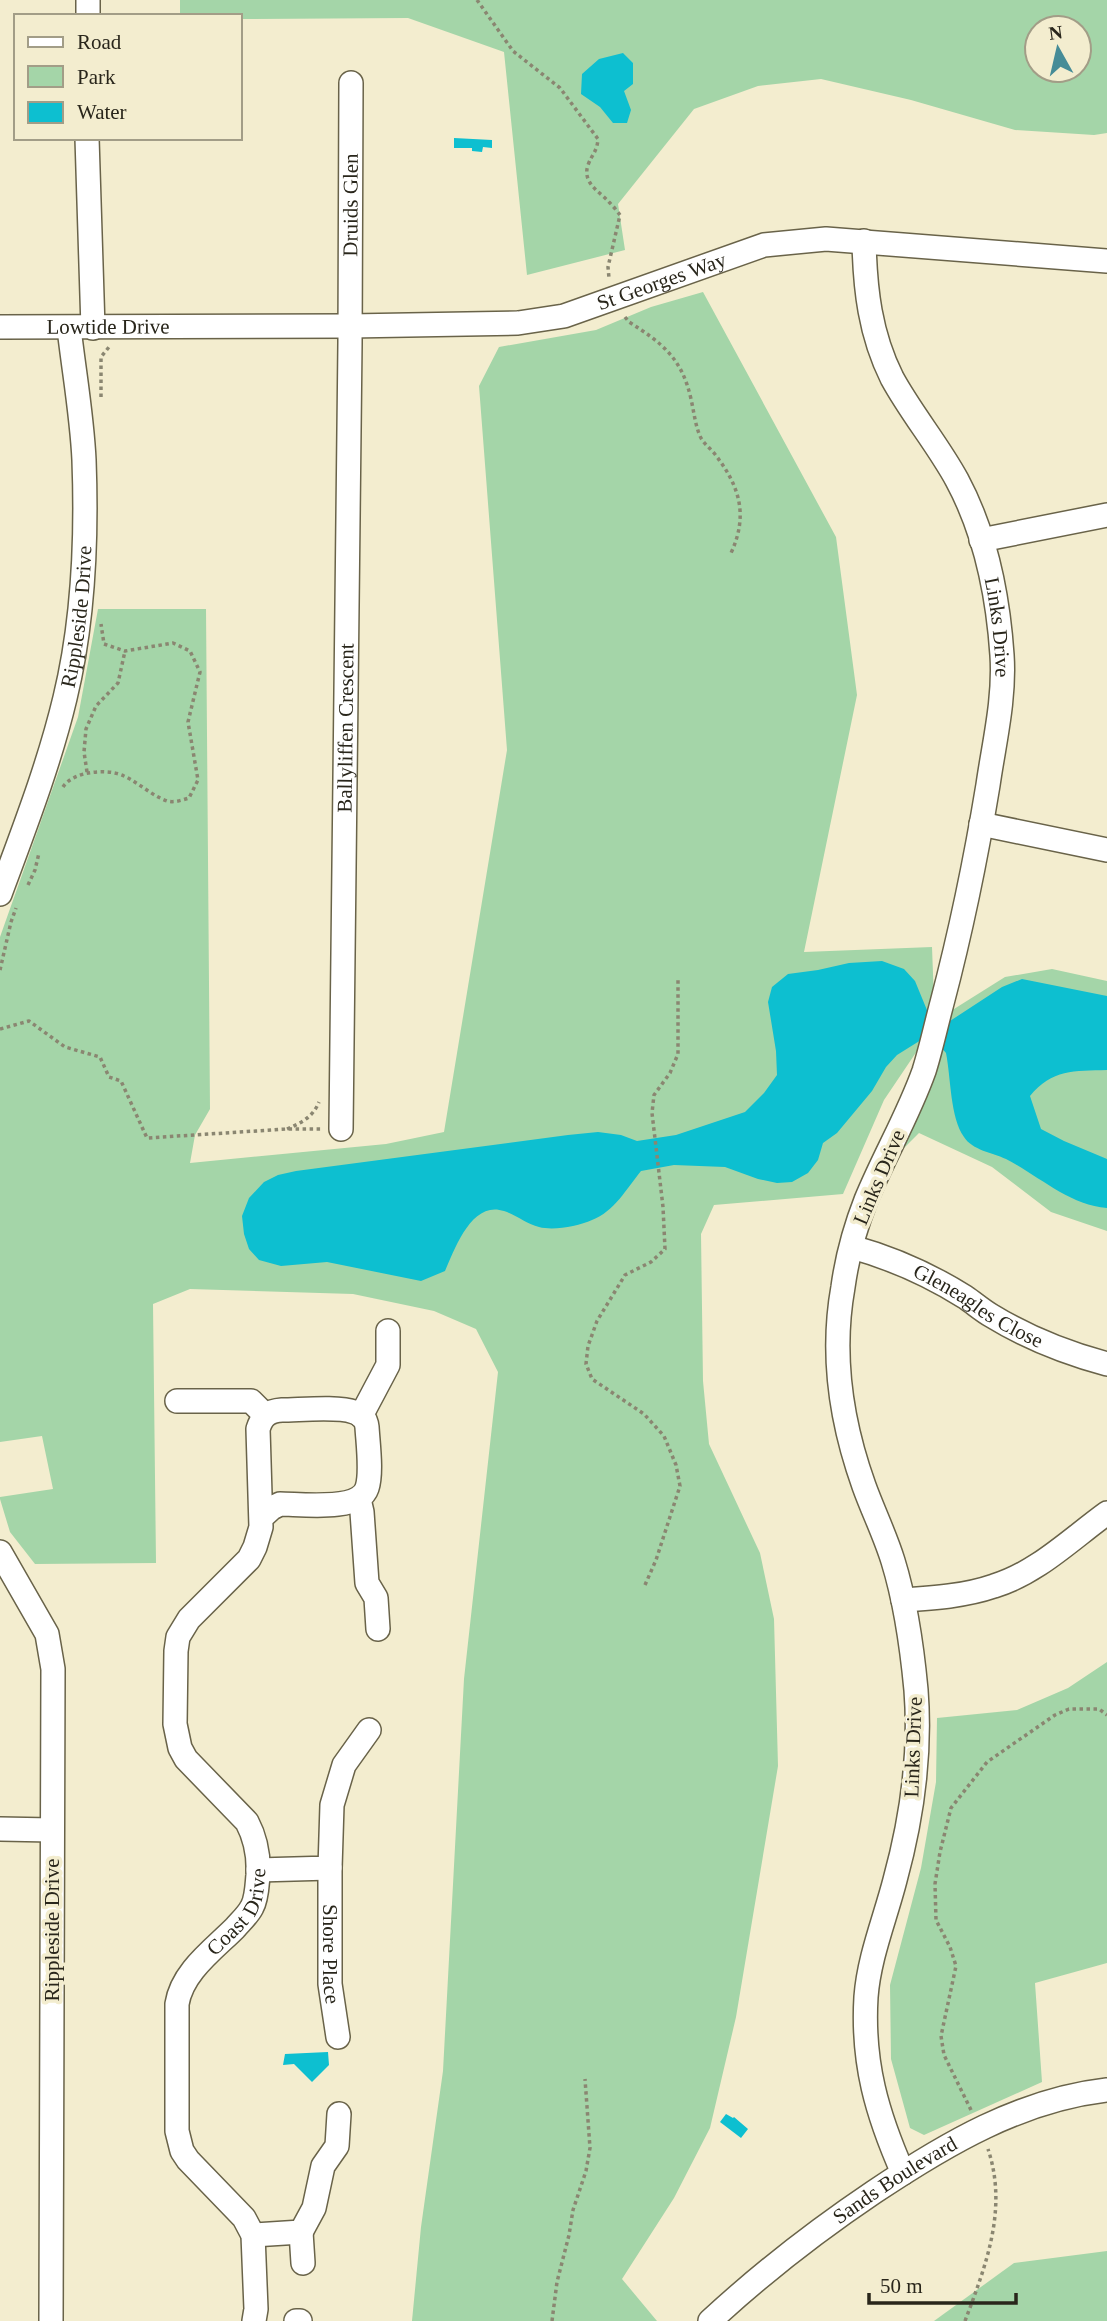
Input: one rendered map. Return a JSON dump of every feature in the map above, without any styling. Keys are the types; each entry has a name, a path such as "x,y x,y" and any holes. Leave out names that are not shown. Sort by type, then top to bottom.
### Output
{"street":[{"name":"Druids Glen","path":"350,326 351,83"},
{"path":"87,140 93,328"},
{"name":"St Georges Way","path":"217,326 518,323 543,320 564,316 764,245 826,239 1107,261"},
{"name":"Links Drive","path":"864,241 868,305 881,352 892,377 959,484 981,540 990,574 1002,655 1001,698 981,824 955,955 925,1068 898,1134 868,1195 843,1285 836,1335 840,1386 849,1437 904,1600 916,1694 915,1776 910,1815 869,1972 866,2018 872,2085 877,2108 903,2173"},
{"name":"Lowtide Drive","path":"0,327 217,326"},
{"name":"Ballyliffen Crescent","path":"341,1129 350,326"},
{"name":"Rippleside Drive","path":"9,900 65,697 78,624 84,566 84,458 69,328"},
{"path":"981,540 1107,515"},
{"path":"981,824 1107,850"},
{"name":"Gleneagles Close","path":"852,1247 914,1269 989,1315 1060,1350 1107,1364"},
{"path":"361,1416 388,1365 388,1331"},
{"path":"177,1401 250,1401 265,1415 282,1410 350,1410 366,1420 369,1480 367,1490 359,1499 338,1504 280,1504 261,1518"},
{"name":"Coast Drive","path":"253,2235 244,2218 188,2160 177,2131 179,1993 191,1972 253,1906 258,1870 254,1835 247,1822 186,1759 180,1748 175,1724 176,1651 182,1628 249,1559 260,1536 258,1429 265,1415"},
{"path":"359,1499 367,1583 376,1598 378,1629"},
{"path":"904,1600 943,1597 996,1586 1040,1563 1107,1513"},
{"name":"Rippleside Drive","path":"0,1552 47,1634 53,1669 51,2321"},
{"name":"Shore Place","path":"338,2037 330,1984 332,1805 344,1765 369,1730"},
{"path":"0,1829 52,1830"},
{"path":"258,1870 330,1868"},
{"name":"Sands Boulevard","path":"710,2321 780,2260 823,2227 948,2145 995,2120 1052,2101 1107,2090"},
{"path":"303,2263 301,2232 314,2208 323,2166 337,2146 338,2114"},
{"path":"254,2321 256,2309 253,2235 301,2232"}],"path":[{"path":"477,0 513,51 560,88 598,139 597,150 588,164 586,176 591,185 620,215 608,267 609,279"},
{"path":"621,312 629,322 660,342 672,355 691,397 702,439 715,453 738,496 742,516 731,553"},
{"path":"101,397 102,357 110,346"},
{"path":"60,793 65,783 87,772 122,775 171,802 189,798 198,780 188,722 200,672 190,651 173,643 125,651 104,644 100,620"},
{"path":"87,772 84,752 86,729 96,706 118,683 125,651"},
{"path":"23,893 35,870 41,847"},
{"path":"0,970 11,922 9,900"},
{"path":"645,1585 680,1486 676,1465 664,1436 644,1414 592,1379 586,1364 588,1346 597,1321 625,1275 651,1262 666,1249 652,1113 654,1095 670,1073 678,1055 678,979"},
{"path":"0,1029 29,1021 65,1047 100,1057 109,1077 121,1081 147,1138 287,1129 341,1129"},
{"path":"971,2111 944,2055 941,2036 956,1966 936,1920 935,1884 951,1808 986,1762 1055,1715 1069,1709 1099,1709 1107,1714"},
{"path":"552,2321 557,2282 590,2148 585,2079"},
{"path":"965,2321 988,2261 996,2218 995,2168 987,2146"}],"green space":[{"path":"180,0 1107,0 1107,133 1094,135 1015,130 911,100 821,79 758,86 694,109 618,204 625,250 527,275 504,52 408,18 242,19 242,14 180,14"},
{"path":"703,292 836,537 857,695 804,952 932,947 934,1001 954,1009 1005,977 1052,969 1107,981 1107,1231 1051,1212 992,1167 919,1133 902,1150 936,1051 919,1048 884,1100 843,1194 714,1205 701,1234 703,1381 709,1444 760,1553 774,1619 778,1766 736,2017 710,2128 674,2198 622,2279 657,2321 412,2321 421,2227 443,2071 464,1679 498,1372 476,1329 434,1311 353,1294 190,1289 153,1304 156,1563 35,1564 10,1532 0,1499 53,1489 42,1436 0,1442 0,937 78,717 98,609 206,609 210,1109 195,1135 190,1163 386,1144 444,1132 507,750 479,386 499,347 596,330 651,307"},
{"path":"1107,1662 1107,1963 1035,1983 1042,2082 924,2135 910,2128 891,2059 890,1985 921,1868 936,1782 937,1718 1017,1710 1068,1688"},
{"path":"1107,2251 1107,2321 934,2321 1014,2263"}],"water":[{"path":"623,53 633,63 633,84 624,91 631,110 627,123 613,123 600,107 581,94 582,74 599,59"},
{"path":"454,138 492,140 492,148 483,147 482,152 472,151 472,148 454,148"},
{"path":"882,961 904,969 915,981 929,1015 950,1021 1002,987 1022,979 1107,996 1107,1070 1055,1076 1030,1096 1041,1129 1107,1159 1107,1208 1093,1206 1067,1196 1006,1159 977,1148 968,1141 959,1129 956,1119 946,1053 940,1046 921,1040 897,1055 886,1067 872,1091 837,1133 823,1143 818,1160 808,1173 792,1182 777,1183 758,1179 725,1167 674,1165 641,1171 607,1211 592,1220 573,1226 539,1227 504,1211 493,1209 483,1212 466,1228 445,1271 421,1281 327,1262 281,1266 259,1260 249,1249 242,1216 249,1198 264,1182 278,1175 598,1132 621,1135 637,1141 676,1135 745,1112 777,1075 768,1002 772,987 788,974 849,963"},
{"path":"328,2052 329,2065 312,2082 294,2064 283,2065 285,2054"},
{"path":"726,2114 748,2129 741,2138 720,2122"}]}
